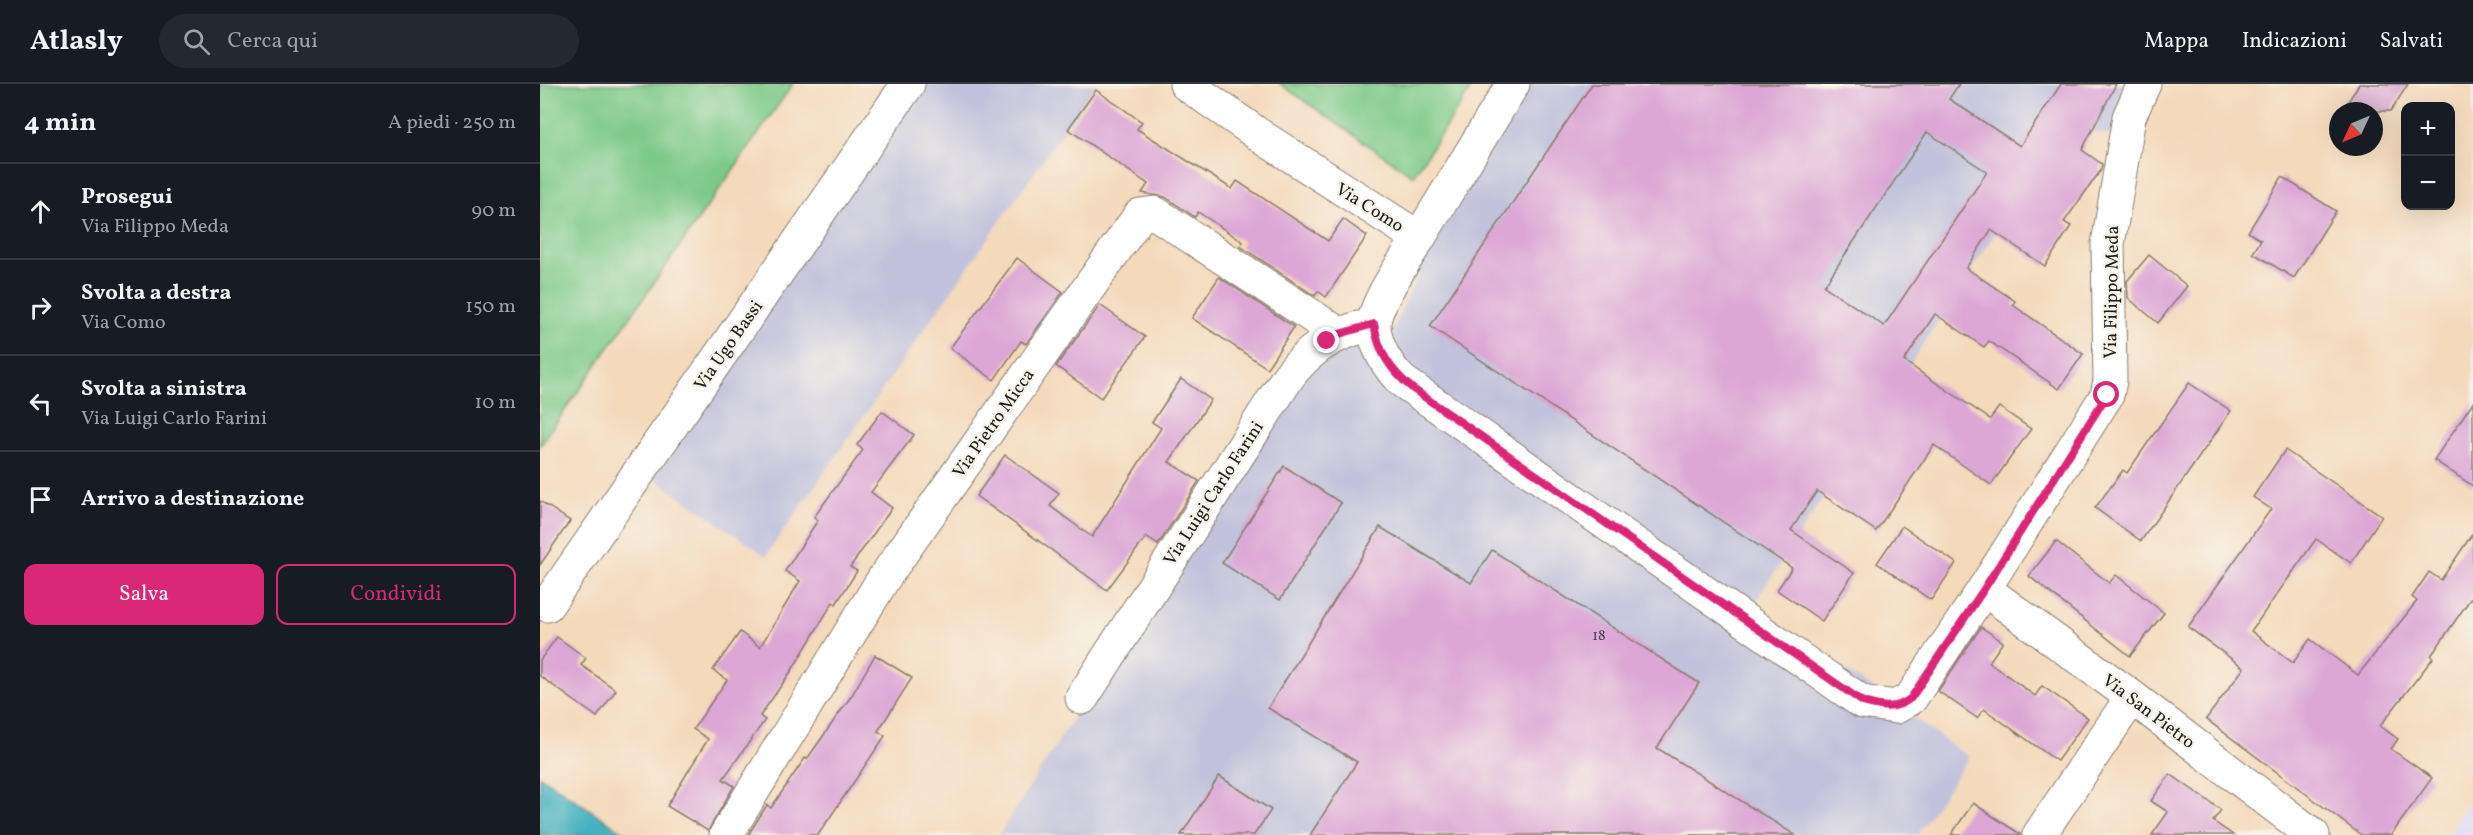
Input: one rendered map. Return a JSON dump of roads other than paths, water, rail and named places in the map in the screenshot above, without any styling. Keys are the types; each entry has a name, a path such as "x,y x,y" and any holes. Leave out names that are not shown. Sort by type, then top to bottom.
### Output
{"street":[{"name":"Via Ugo Bassi","path":"547,605 908,84"},
{"name":"Via Como","path":"1185,84 1284,152 1419,238 1387,290 1374,324"},
{"path":"1419,238 1513,84"},
{"name":"Via Filippo Meda","path":"1374,324 1378,344 1385,360 1394,373 1413,389 1863,702 1896,707 1911,698 1984,589 2107,395 2110,381 2108,244 2129,117 2144,84"},
{"name":"Via Pietro Micca","path":"726,835 884,578 1140,215 1155,213 1339,334"},
{"name":"Via Luigi Carlo Farini","path":"1083,698 1288,377 1309,352 1339,334 1374,324"},
{"name":"Via San Pietro","path":"1984,589 2132,697 2313,835"},
{"path":"2039,835 2132,697"}],"water":[{"path":"540,776 628,835 540,835"}]}
